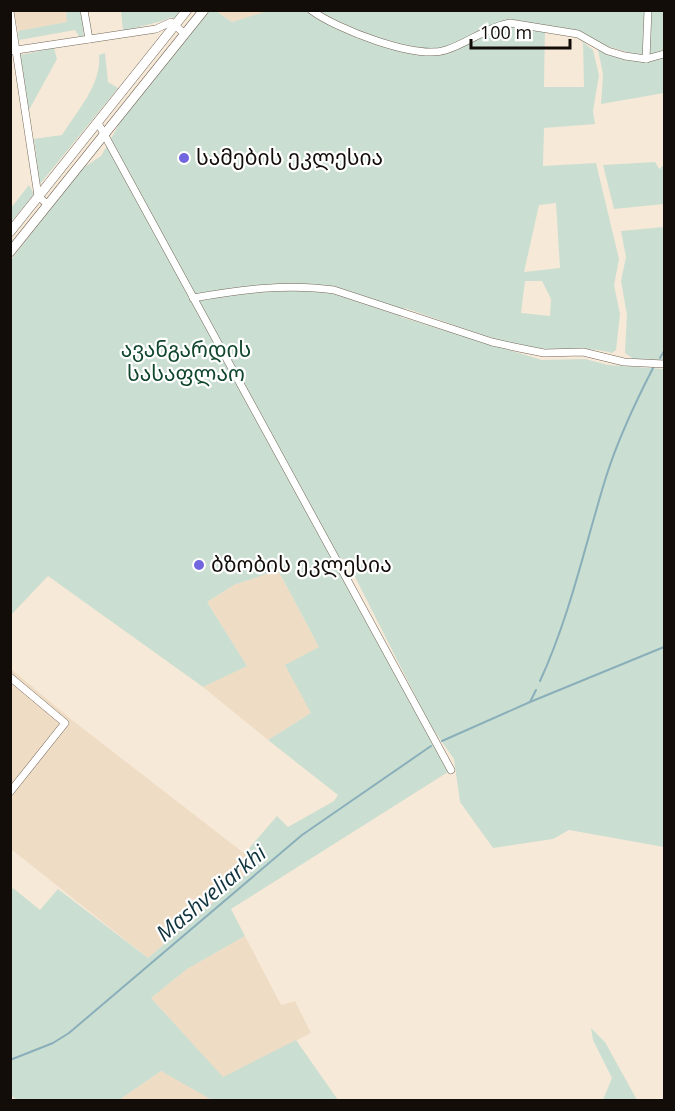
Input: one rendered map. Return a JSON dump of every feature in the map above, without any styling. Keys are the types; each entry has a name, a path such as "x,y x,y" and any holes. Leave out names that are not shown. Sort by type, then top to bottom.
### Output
{"main road":[{"path":"10,232 187,10"},
{"path":"10,252 204,10"}],"street":[{"path":"84,10 89,39"},
{"path":"311,10 328,23 356,34 385,43 431,51 444,51 500,25 510,23 579,34 608,51 646,59 664,54"},
{"path":"646,59 648,10"},
{"path":"10,11 13,51 39,196 48,205"},
{"path":"13,51 156,28 171,22 185,34"},
{"path":"98,123 451,770"},
{"path":"193,298 238,290 309,286 334,290 492,342 519,348 544,353 583,352 624,362 664,364"},
{"path":"10,676 66,723 10,792"}],"shaded area":[{"path":"14,11 66,11 68,22 18,31"},
{"path":"216,11 271,11 232,22"},
{"path":"278,570 319,647 311,713 268,740 203,687 246,665 207,602 234,585"},
{"path":"10,668 72,720 258,864 148,958 11,849"},
{"path":"245,936 281,1005 295,1001 311,1033 223,1078 151,998 187,969"},
{"path":"161,1071 178,1079 212,1100 119,1100"}],"green space":[{"name":"ავანგარდის სასაფლაო","path":"271,10 664,11 664,49 652,55 634,54 596,43 578,31 545,25 544,87 584,87 583,43 578,38 593,50 599,75 593,111 595,124 544,128 543,166 596,163 619,259 614,285 620,314 616,350 612,353 531,347 476,333 405,308 401,317 542,360 585,359 608,365 664,369 664,847 569,830 553,839 493,848 460,802 454,759 430,725 346,559 334,559 448,772 231,909 245,936 187,969 151,998 223,1077 296,1040 338,1100 212,1100 161,1071 119,1100 18,1100 11,1096 10,892 13,888 40,910 58,889 148,958 258,864 245,853 277,816 288,827 334,801 338,795 268,740 311,713 285,665 319,647 278,570 234,585 207,602 247,666 203,687 48,576 11,615 11,260 80,170 101,156 121,121 208,11 216,11 232,22","holes":["556,203 560,268 524,272 539,205","525,281 542,281 551,299 550,316 521,313"]},
{"path":"66,11 81,11 84,36 79,36 75,30 19,40 18,31 67,22"},
{"path":"121,11 182,11 175,19 171,17 123,31"},
{"path":"54,48 57,59 29,110 20,55"},
{"path":"598,50 619,57 664,57 664,93 601,104 603,74"},
{"path":"105,53 108,82 118,88 40,184 34,139 62,135 93,87 99,66 99,55"},
{"path":"655,162 659,169 664,165 664,204 614,209 603,165"},
{"path":"29,185 34,194 11,222 11,208"},
{"path":"664,227 664,361 634,359 625,353 627,315 621,281 626,257 621,231"},
{"path":"591,1028 605,1042 637,1100 603,1100 612,1078 593,1040"}],"waterway":[{"path":"660,358 664,351"},
{"path":"540,681 569,606 611,463 627,421 653,368"},
{"name":"Mashveliarkhi","path":"530,702 664,647"},
{"name":"Mashveliarkhi","path":"442,741 530,702 536,690"},
{"name":"Mashveliarkhi","path":"10,1060 53,1043 69,1033 302,835 431,746"}],"place":[{"name":"სამების ეკლესია","path":"184,158"},
{"name":"ბზობის ეკლესია","path":"199,565"}]}
